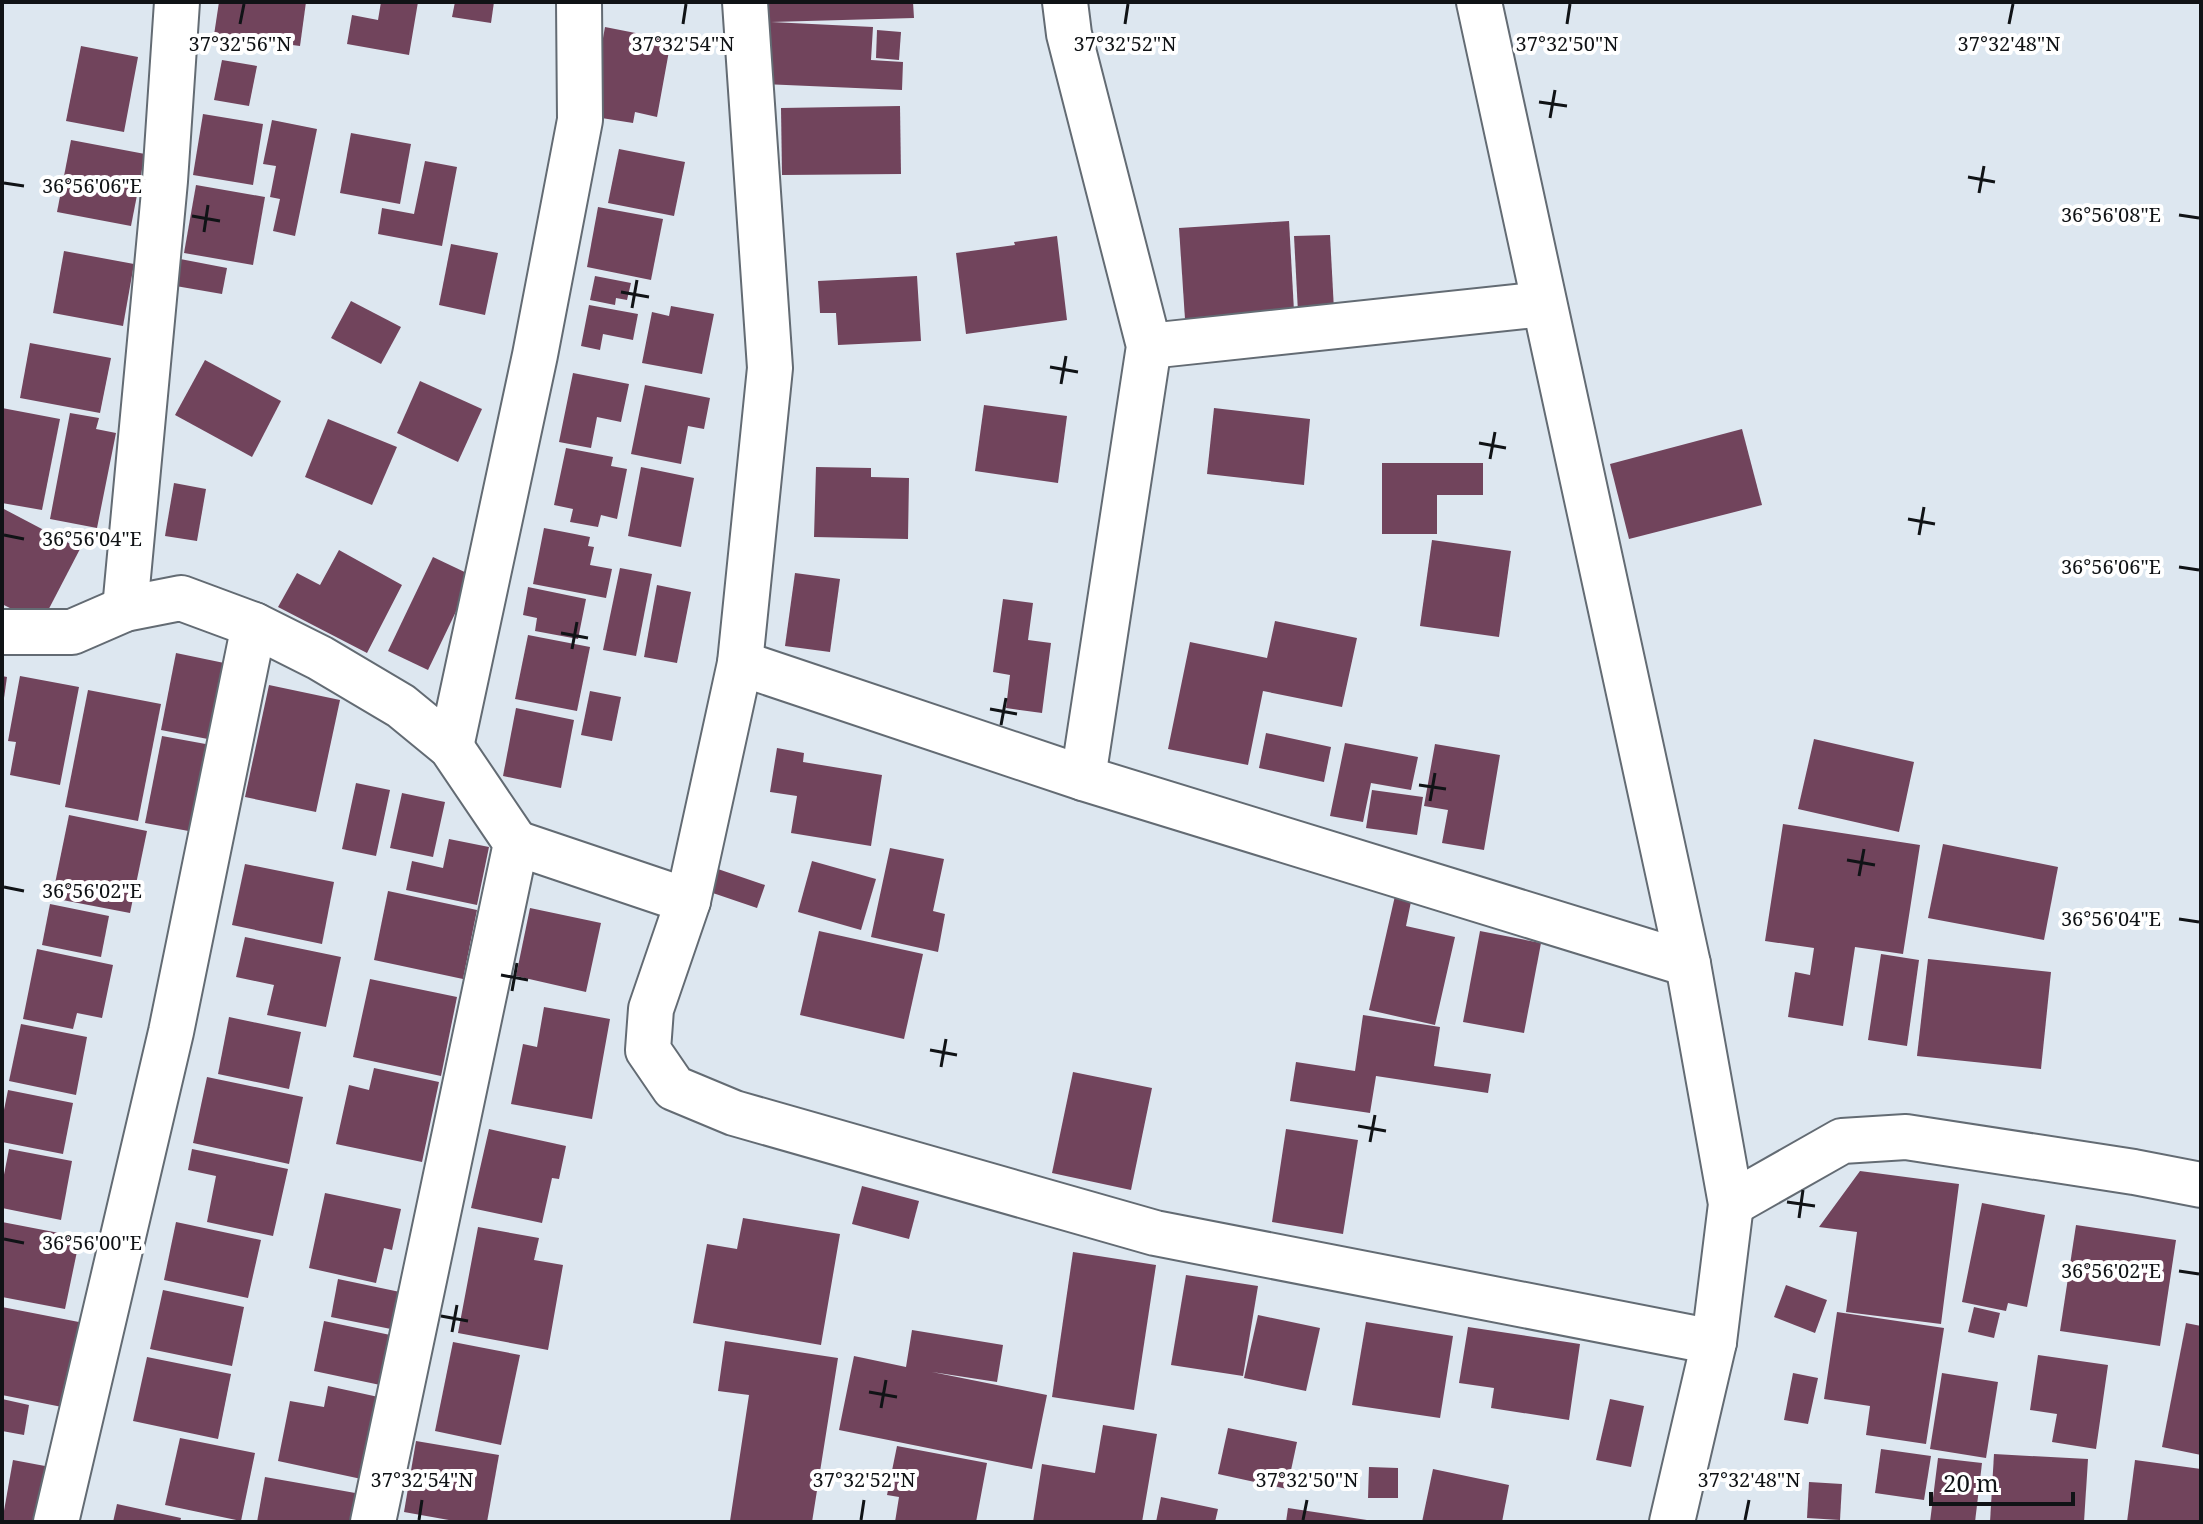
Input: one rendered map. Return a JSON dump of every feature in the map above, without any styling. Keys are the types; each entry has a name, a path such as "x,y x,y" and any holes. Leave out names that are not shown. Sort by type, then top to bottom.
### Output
{"street":[{"path":"125,609 165,181 177,2"},
{"path":"451,747 535,355 580,120 579,2"},
{"path":"745,2 770,368 740,663 688,901 651,1009 648,1050 674,1088 734,1113 1155,1233 1714,1342"},
{"path":"1065,2 1069,34 1149,346 1083,778"},
{"path":"1479,2 1688,964 1731,1204 1714,1342 1672,1522"},
{"path":"1149,346 1544,304"},
{"path":"2,632 72,632 125,609 181,598 254,625 320,658 401,706 451,747 516,843 688,901"},
{"path":"56,1522 171,1032 254,625"},
{"path":"740,663 1083,778 1688,964"},
{"path":"373,1522 516,843"},
{"path":"1731,1204 1842,1141 1906,1137 2201,1185"}],"building":[{"path":"219,2 306,2 300,46 214,35"},
{"path":"381,2 418,2 409,55 347,44 352,15 378,20"},
{"path":"455,2 494,2 491,23 452,17"},
{"path":"765,2 913,2 914,18 771,22 873,27 871,60 903,62 902,90 763,84"},
{"path":"605,27 671,40 657,117 635,112 633,123 589,116"},
{"path":"877,30 901,32 899,60 876,58"},
{"path":"81,46 138,57 124,132 66,121"},
{"path":"222,60 257,66 249,106 214,100"},
{"path":"900,106 901,174 782,175 781,108"},
{"path":"203,114 263,124 253,185 193,175"},
{"path":"272,120 317,129 295,236 273,231 280,199 270,197 276,166 263,164"},
{"path":"351,133 411,144 400,204 340,193"},
{"path":"71,140 145,154 131,226 57,212"},
{"path":"619,149 685,162 674,216 608,203"},
{"path":"425,161 457,167 442,246 378,234 382,208 414,214"},
{"path":"196,185 265,197 253,265 184,253"},
{"path":"598,207 663,219 651,280 587,267"},
{"path":"1289,221 1294,311 1185,319 1179,228"},
{"path":"1330,235 1334,310 1298,312 1294,236"},
{"path":"1057,236 1067,320 966,334 956,253"},
{"path":"451,244 498,253 485,315 439,305"},
{"path":"64,251 134,264 123,326 53,313"},
{"path":"175,258 227,268 222,294 170,285"},
{"path":"595,276 631,283 627,300 616,298 615,305 590,300"},
{"path":"917,276 921,341 838,345 836,313 820,313 818,281"},
{"path":"351,301 401,327 381,364 331,338"},
{"path":"589,305 638,314 633,340 603,334 600,350 581,346"},
{"path":"671,306 714,314 702,374 642,363 652,312 669,316"},
{"path":"30,343 111,358 100,413 20,398"},
{"path":"205,360 281,401 252,457 175,415"},
{"path":"573,373 629,384 621,422 597,417 591,448 559,442"},
{"path":"420,381 482,409 458,462 397,433"},
{"path":"645,385 710,398 704,429 688,426 681,464 631,454"},
{"path":"984,405 1067,416 1058,483 975,471"},
{"path":"2,408 60,419 42,510 2,503"},
{"path":"1214,408 1310,419 1304,485 1207,474"},
{"path":"70,413 99,418 96,429 116,433 97,528 50,519"},
{"path":"328,419 397,447 372,505 305,477"},
{"path":"1742,429 1762,505 1629,539 1610,464"},
{"path":"566,448 613,457 611,466 627,469 617,519 601,515 598,527 570,522 573,509 554,505"},
{"path":"1382,463 1483,463 1483,495 1437,495 1437,534 1382,534"},
{"path":"641,467 694,478 681,547 628,536"},
{"path":"816,467 871,468 871,477 909,478 908,539 814,537"},
{"path":"174,483 206,489 197,541 165,536"},
{"path":"2,508 80,549 41,624 2,604"},
{"path":"544,528 590,537 588,546 594,547 590,565 612,569 606,598 533,584"},
{"path":"1432,540 1511,551 1499,637 1420,626"},
{"path":"339,550 402,585 367,653 278,607 297,573 320,585"},
{"path":"433,557 473,576 428,670 388,651"},
{"path":"620,568 652,574 636,656 603,650"},
{"path":"795,573 840,579 830,652 785,646"},
{"path":"657,585 691,592 677,663 644,657"},
{"path":"528,587 586,599 578,639 535,631 537,618 523,615"},
{"path":"1003,599 1033,603 1028,640 1051,643 1042,713 1006,708 1010,675 993,672"},
{"path":"1275,621 1357,638 1342,707 1263,691 1248,765 1168,749 1190,642 1267,658"},
{"path":"528,635 590,647 577,711 515,699"},
{"path":"176,653 229,664 213,740 161,730"},
{"path":"2,676 7,677 4,698 2,697"},
{"path":"20,676 79,687 60,785 10,775 16,742 8,741"},
{"path":"269,685 340,700 316,812 245,797"},
{"path":"88,690 161,704 138,821 65,807"},
{"path":"590,691 621,697 612,741 581,735"},
{"path":"516,708 574,720 561,788 503,776"},
{"path":"1266,733 1331,747 1324,782 1259,768"},
{"path":"162,736 211,745 194,832 145,823"},
{"path":"1814,739 1914,762 1899,832 1798,809"},
{"path":"1345,743 1418,757 1411,790 1371,783 1363,822 1330,816"},
{"path":"1435,744 1500,755 1484,850 1442,843 1448,810 1424,806"},
{"path":"777,748 804,753 803,762 882,775 871,846 791,833 797,796 770,792"},
{"path":"356,783 390,790 376,856 342,849"},
{"path":"1372,790 1423,797 1417,835 1366,828"},
{"path":"402,793 445,802 433,857 390,848"},
{"path":"69,815 147,831 130,913 52,898"},
{"path":"1783,824 1920,845 1903,954 1855,947 1843,1026 1788,1017 1795,972 1810,975 1814,948 1765,941"},
{"path":"449,839 489,847 477,905 406,890 412,861 443,868"},
{"path":"1943,844 2058,867 2044,940 1928,918"},
{"path":"890,848 944,859 933,911 945,914 938,952 871,937"},
{"path":"812,861 876,879 861,930 798,912"},
{"path":"245,864 334,882 322,944 232,925"},
{"path":"712,867 765,885 757,908 704,890"},
{"path":"1397,887 1413,892 1406,926 1455,937 1435,1025 1369,1010"},
{"path":"388,891 477,910 463,979 374,960"},
{"path":"50,904 109,916 101,957 42,945"},
{"path":"530,908 601,923 586,992 516,976"},
{"path":"819,931 923,954 904,1039 800,1015"},
{"path":"1480,931 1541,943 1524,1033 1463,1022"},
{"path":"245,937 341,957 326,1027 267,1015 274,985 236,977"},
{"path":"37,949 113,965 102,1018 77,1013 73,1029 23,1019"},
{"path":"1881,954 1919,960 1907,1046 1868,1040"},
{"path":"1928,959 2051,972 2041,1069 1917,1056"},
{"path":"370,979 457,997 441,1076 353,1057"},
{"path":"544,1007 610,1019 592,1119 511,1104 523,1044 537,1047"},
{"path":"1363,1015 1440,1027 1434,1066 1491,1074 1488,1093 1376,1076 1370,1113 1290,1101 1296,1062 1355,1071"},
{"path":"229,1017 301,1032 289,1089 218,1074"},
{"path":"21,1024 87,1037 76,1095 9,1081"},
{"path":"374,1068 439,1082 422,1162 336,1144 349,1085 369,1090"},
{"path":"1073,1072 1152,1088 1131,1190 1052,1173"},
{"path":"207,1077 303,1097 289,1164 193,1143"},
{"path":"8,1090 73,1103 63,1154 2,1142 2,1120"},
{"path":"489,1129 566,1146 559,1179 552,1178 542,1223 471,1208"},
{"path":"1286,1129 1358,1140 1343,1234 1272,1222"},
{"path":"9,1149 72,1161 61,1220 2,1208 2,1185"},
{"path":"192,1149 288,1169 273,1236 207,1222 216,1176 188,1170"},
{"path":"1860,1171 1959,1184 1941,1324 1846,1312 1857,1232 1819,1227"},
{"path":"862,1186 919,1201 909,1239 852,1224"},
{"path":"325,1193 401,1209 392,1250 384,1248 376,1283 309,1268"},
{"path":"1982,1203 2045,1215 2027,1307 2008,1303 2006,1311 1962,1302"},
{"path":"743,1218 840,1234 821,1345 693,1323 707,1244 737,1249"},
{"path":"2,1222 80,1237 65,1309 2,1297"},
{"path":"176,1222 261,1240 248,1298 164,1280"},
{"path":"2076,1225 2176,1240 2160,1346 2060,1331"},
{"path":"478,1227 539,1238 534,1260 563,1265 548,1350 458,1333"},
{"path":"1073,1252 1156,1265 1134,1410 1052,1397"},
{"path":"1186,1275 1258,1286 1243,1376 1171,1365"},
{"path":"338,1279 400,1292 391,1329 331,1317"},
{"path":"1786,1285 1827,1300 1815,1333 1774,1317"},
{"path":"163,1290 244,1307 232,1366 150,1349"},
{"path":"2,1307 84,1323 67,1408 2,1395"},
{"path":"1974,1307 2000,1313 1994,1338 1968,1332"},
{"path":"1837,1312 1944,1328 1926,1444 1866,1435 1870,1406 1824,1399"},
{"path":"1258,1315 1320,1328 1306,1391 1244,1378"},
{"path":"324,1321 395,1336 385,1386 314,1371"},
{"path":"1366,1322 1453,1336 1440,1418 1352,1405"},
{"path":"2186,1323 2201,1326 2201,1455 2162,1447"},
{"path":"1468,1327 1580,1344 1569,1420 1491,1408 1494,1388 1459,1383"},
{"path":"912,1330 1003,1345 997,1382 932,1372 1047,1395 1032,1469 839,1430 854,1356 906,1367"},
{"path":"725,1341 838,1358 812,1522 730,1521 749,1395 718,1391"},
{"path":"453,1342 520,1355 501,1445 435,1431"},
{"path":"2038,1355 2108,1365 2096,1449 2052,1442 2057,1414 2030,1410"},
{"path":"147,1357 231,1374 218,1439 133,1421"},
{"path":"1793,1373 1818,1378 1808,1424 1784,1420"},
{"path":"1942,1373 1998,1382 1986,1458 1930,1449"},
{"path":"328,1386 383,1398 366,1480 278,1461 290,1401 324,1407"},
{"path":"2,1399 29,1405 24,1435 2,1431"},
{"path":"1610,1399 1644,1406 1631,1467 1596,1460"},
{"path":"1103,1425 1157,1434 1142,1522 1033,1522 1042,1464 1095,1473"},
{"path":"1228,1428 1297,1442 1287,1489 1218,1474"},
{"path":"180,1438 255,1453 241,1521 165,1505"},
{"path":"416,1441 499,1455 487,1522 460,1522 404,1512"},
{"path":"897,1446 987,1463 976,1522 895,1522 899,1497 887,1495"},
{"path":"1881,1449 1931,1456 1924,1500 1875,1493"},
{"path":"1994,1454 2088,1459 2084,1522 1990,1522"},
{"path":"1938,1458 1982,1463 1975,1522 1930,1522"},
{"path":"13,1460 61,1469 51,1522 2,1522"},
{"path":"2135,1460 2201,1469 2201,1522 2127,1522"},
{"path":"1369,1467 1398,1468 1398,1498 1368,1498"},
{"path":"1433,1469 1509,1485 1502,1522 1422,1522"},
{"path":"265,1477 361,1494 356,1522 257,1522"},
{"path":"1809,1482 1842,1484 1840,1520 1807,1518"},
{"path":"1161,1497 1218,1509 1215,1522 1156,1522"},
{"path":"117,1504 181,1518 180,1522 113,1522"},
{"path":"1288,1508 1367,1520 1367,1522 1286,1522"}]}
